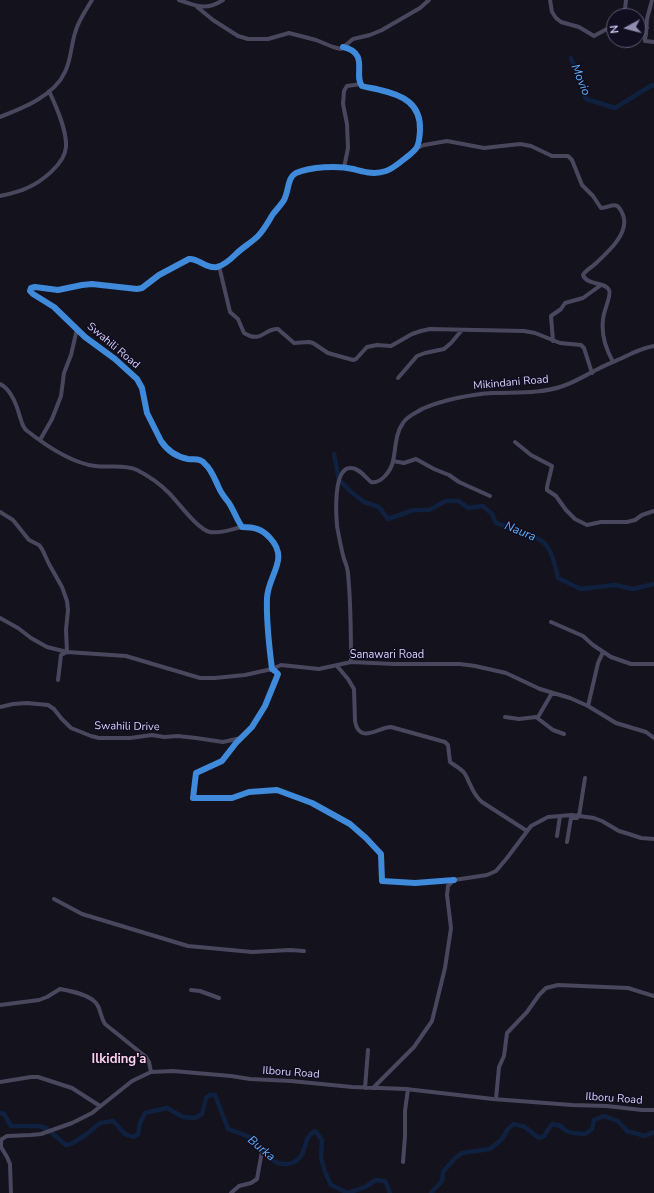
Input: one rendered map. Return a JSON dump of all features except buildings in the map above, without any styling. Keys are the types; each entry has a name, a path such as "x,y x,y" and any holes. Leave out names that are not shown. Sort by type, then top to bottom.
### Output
{"street":[{"path":"0,116 33,103 58,83 66,71 75,31 92,0"},
{"path":"179,0 202,7 215,5 222,0"},
{"path":"196,6 213,20 238,36 248,39 268,39 289,33 316,40 341,49 353,39 382,30 420,8 429,0"},
{"path":"550,0 550,6 554,17 561,22 579,27 594,36 606,29"},
{"path":"652,0 645,40 654,42"},
{"path":"344,47 352,50 358,59 360,67 359,79 361,84"},
{"path":"344,168 348,148 347,124 343,107 344,91 347,86 361,84 389,92 412,104 418,115 420,126 417,148"},
{"path":"0,196 32,186 46,177 64,157 66,148 65,133 49,91"},
{"path":"592,373 583,346 552,341 528,332 434,328 421,330 394,346 377,345 367,347 356,359 352,360 328,353 314,343 294,343 278,329 273,329 260,336 252,336 244,333 238,319 230,312 218,266 231,259 261,232 283,201 288,191 290,180 295,174 303,171 324,168 344,168 370,173 384,172 413,153 417,148 424,145 447,141 484,148 520,144 531,146 552,156 566,155 570,157 582,185 593,196 601,208 616,205 620,209 625,220 618,240 584,274 584,278 606,286 610,292 604,312 602,327 606,348 613,362"},
{"name":"Swahili Road","path":"218,266 209,267 193,258 189,259 159,275 142,288 137,289 92,284 58,290 35,287 30,289 33,294 54,307 96,346 115,359 137,379 142,388 147,413 161,441 167,448 181,457 200,460 205,463 242,527"},
{"path":"552,341 552,316 561,309 565,303 583,298 601,285"},
{"path":"40,440 52,419 61,396 64,373 71,355 77,329"},
{"path":"398,378 417,356 444,350 462,330"},
{"name":"Mikindani Road","path":"351,662 351,602 348,572 337,526 336,514 338,482 343,472 353,468 363,474 371,482 379,481 390,468 393,461 398,432 403,422 410,416 434,404 479,394 530,392 556,388 580,379 643,348 654,346"},
{"path":"0,384 4,386 12,398 20,415 23,427 57,452 80,463 96,466 133,468 158,482 201,528 208,532 242,527 256,528 269,536 275,543 279,554 277,567 267,590 266,618 272,669 278,674 265,706 252,727 222,761 196,773 194,798 232,798 249,792 277,790 312,803 350,824 381,854 382,881 416,883 454,880 487,875 496,871 508,858 531,826 548,817 572,815 594,818 619,831 641,838 654,839"},
{"path":"515,442 531,455 552,466 547,487 548,490 556,496 575,520 589,525 601,522 627,522 654,511"},
{"path":"393,461 404,463 416,459 449,475 458,482 490,496"},
{"path":"0,512 13,520 28,540 39,545 62,587 67,601 67,652 61,655 58,680"},
{"name":"Sanawari Road","path":"0,618 47,647 67,652 126,656 200,678 245,675 272,669 281,665 319,669 351,662 394,664 460,664 476,666 506,673 552,693 570,698 588,706 616,723 646,732 654,738"},
{"path":"551,622 583,636 609,656 631,664 654,664"},
{"path":"588,706 598,663 603,652"},
{"path":"337,666 354,689 355,725 359,731 364,734 371,734 391,727 445,742 448,745 450,762 464,772 476,797 527,831"},
{"path":"538,717 552,693"},
{"name":"Swahili Drive","path":"0,707 27,702 48,705 54,708 70,728 99,738 124,738 152,735 164,737 178,736 223,742 241,738"},
{"path":"505,717 519,719 538,717 552,729 564,734"},
{"path":"579,816 585,778"},
{"path":"557,836 560,816"},
{"path":"567,842 571,818 577,818 579,816"},
{"path":"373,1088 414,1047 432,1021 445,968 452,928 447,895 448,886 454,880"},
{"path":"54,898 82,914 191,946 252,952 290,950 304,951"},
{"path":"496,1099 499,1067 504,1056 508,1033 527,1012 538,995 546,988 558,984 628,988 654,996"},
{"path":"0,1005 39,1000 60,989 87,996 97,1005 105,1024 146,1057 149,1062 151,1072"},
{"path":"191,990 200,991 219,998"},
{"path":"366,1088 368,1050"},
{"name":"Ilboru Road","path":"11,1193 10,1164 1,1147 2,1139 7,1136 31,1135 47,1132 84,1118 132,1082 151,1072 173,1071 352,1087 408,1089 496,1099 654,1110"},
{"path":"0,1082 38,1077 72,1088 100,1106"},
{"path":"403,1162 405,1114 408,1089"},
{"path":"231,1193 239,1186 253,1182 257,1179 262,1151"}],"waterway":[{"name":"Movio","path":"571,58 586,99 615,108 652,85 654,86"},
{"name":"Naura","path":"334,454 339,480 364,502 379,507 388,519 414,510 429,510 446,501 459,501 468,508 483,506 492,514 496,523 524,532 544,542 551,553 558,578 581,589 615,585 633,589 654,584"},
{"name":"Burka","path":"0,1113 4,1114 11,1126 39,1126 46,1128 66,1145 73,1143 87,1134 100,1123 113,1121 125,1134 133,1137 138,1134 140,1123 145,1113 167,1108 183,1117 195,1118 202,1114 206,1098 210,1095 215,1095 228,1129 254,1140 274,1161 284,1164 296,1161 300,1158 308,1137 315,1131 322,1140 321,1157 325,1172 331,1185 348,1193 365,1187 376,1180 385,1181 390,1193"},
{"name":"Burka","path":"431,1193 442,1181 443,1172 455,1158 462,1153 490,1149 502,1139 508,1129 514,1124 525,1127 539,1138 544,1136 552,1124 561,1126 568,1132 585,1134 592,1129 594,1120 604,1116 618,1121 627,1131 645,1136 654,1132"}],"cycle path":[{"path":"343,47 351,50 359,59 359,76 362,86 388,92 403,98 414,107 417,113 420,121 418,145 414,151 393,168 377,173 332,167 309,169 296,173 291,178 284,200 260,234 228,262 220,266 213,267 196,260 189,259 159,275 142,288 137,289 92,284 58,290 35,287 31,288 30,291 54,307 85,337 115,359 137,379 142,388 147,413 163,444 180,457 200,460 203,462 211,472 242,527 250,527 264,532 276,546 278,560 268,590 267,607 272,669 278,674 265,706 252,727 236,743 222,761 196,773 193,798 232,798 249,792 277,790 312,803 350,824 381,854 382,881 415,883 454,880"}],"district":[{"name":"Ilkiding'a","path":"119,1060"}]}
